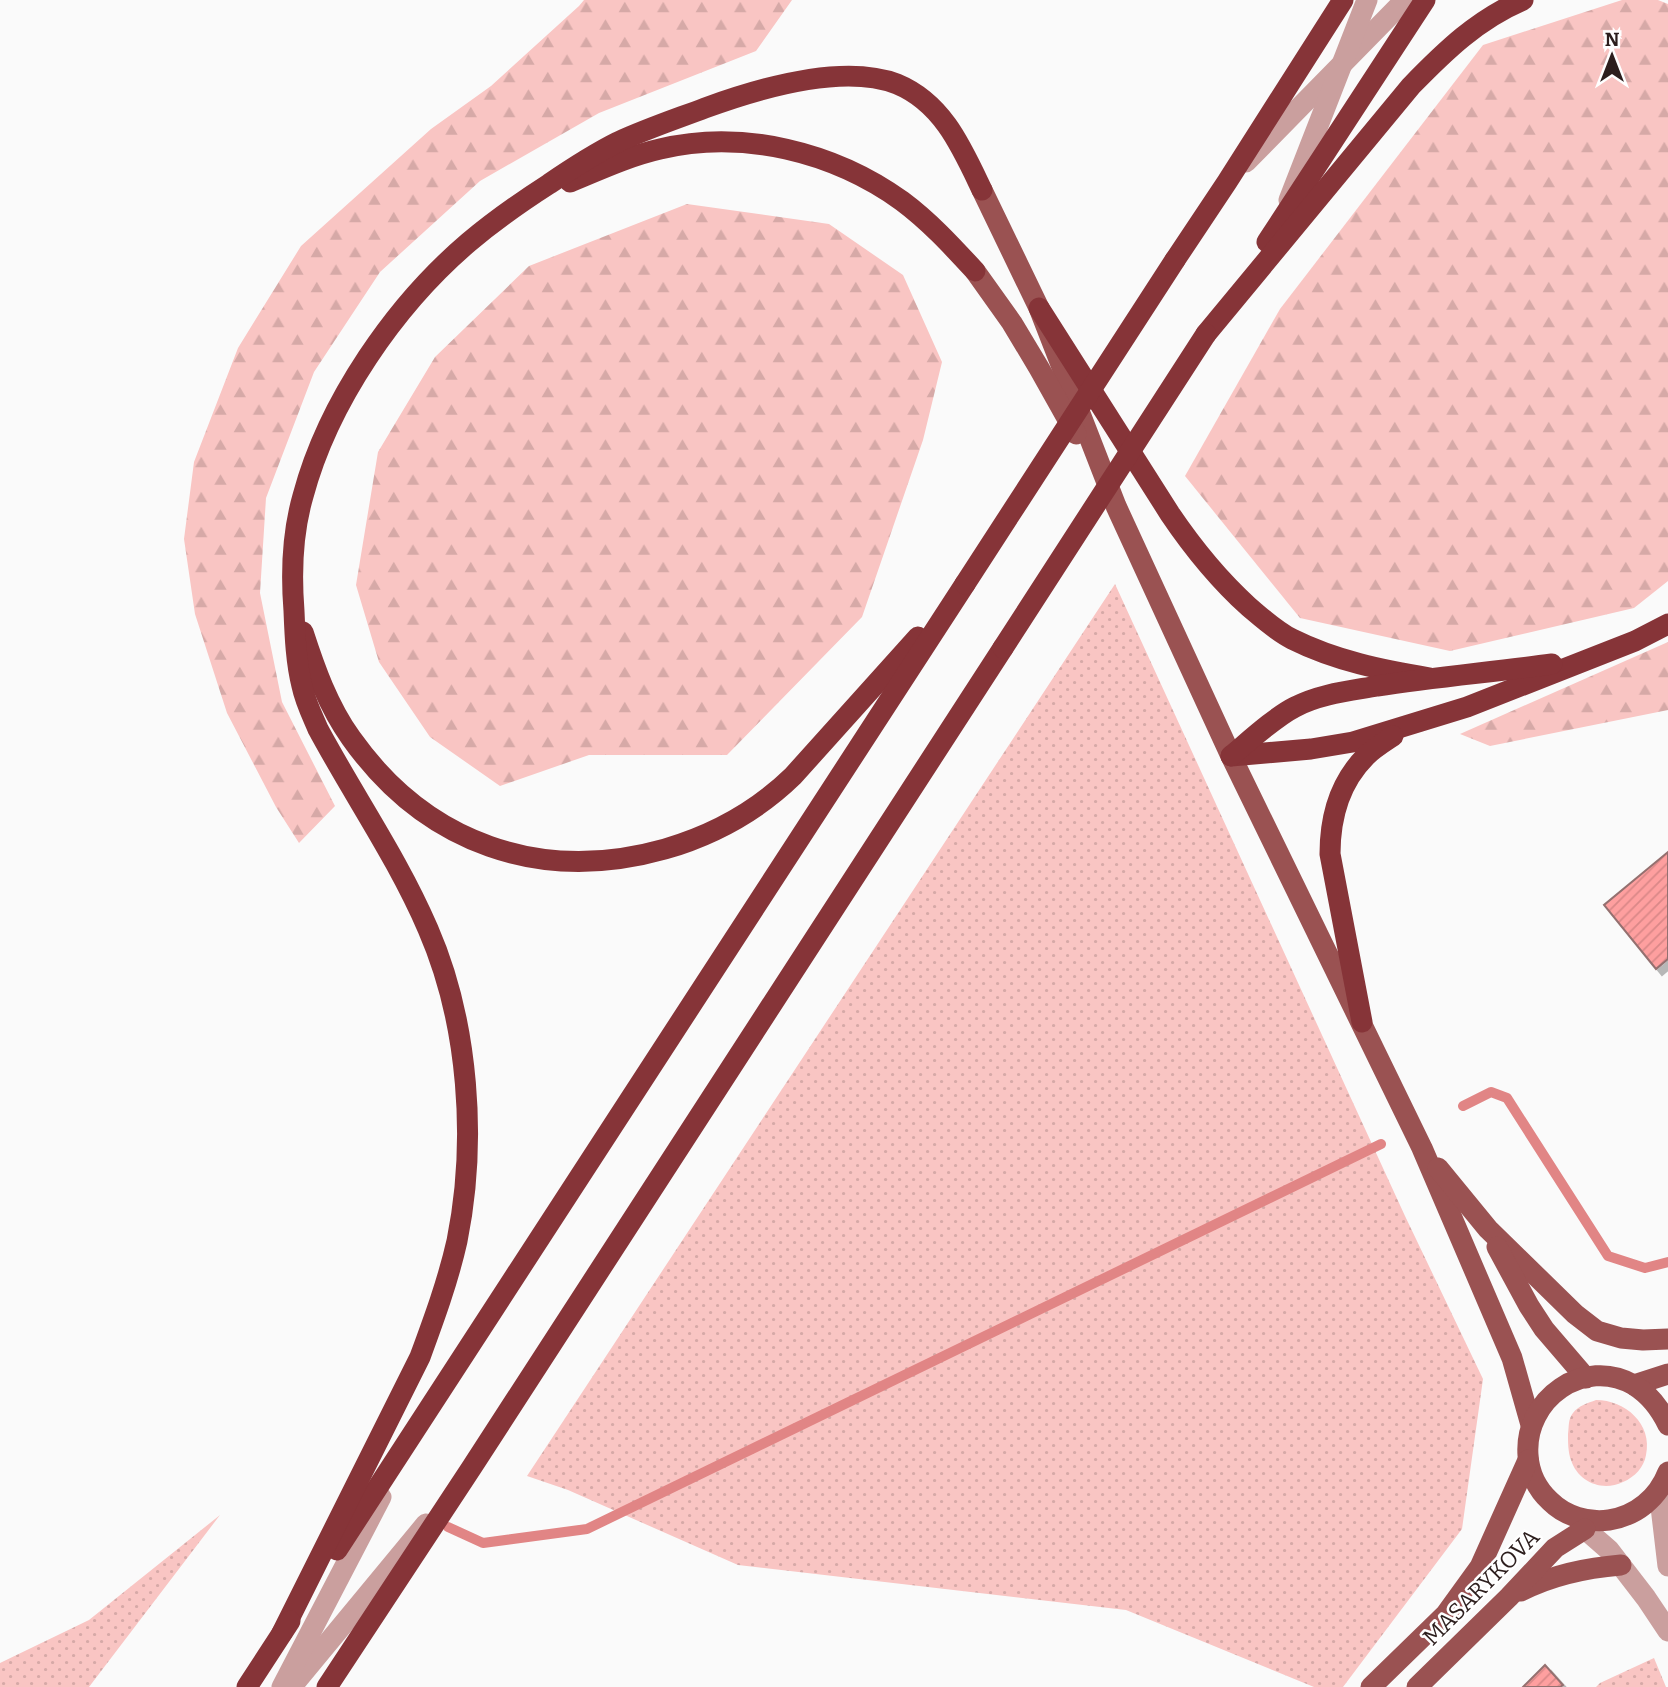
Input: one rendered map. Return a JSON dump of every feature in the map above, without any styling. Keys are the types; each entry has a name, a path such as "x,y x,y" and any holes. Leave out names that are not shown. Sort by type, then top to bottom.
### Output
{"highway":[{"path":"247,1687 1343,0"},
{"path":"327,1687 1425,0"},
{"path":"1206,334 1412,86 1442,54 1471,29 1523,0"},
{"path":"282,1633 420,1357 456,1243 464,1202 468,1159 464,1074 457,1026 445,975 411,893 318,729 298,670 292,596 293,546 302,497 319,449 347,392 382,336 419,291 466,244 517,205 594,155 649,129 738,96 809,80 838,77 875,79 896,84 913,93 943,118 957,139 982,190"},
{"path":"517,205 598,170 658,149 706,142 763,145 820,158 876,185 928,222 975,271"},
{"path":"1039,308 1192,547 1241,599 1290,638 1327,654 1363,666 1430,678"},
{"path":"292,596 312,660 337,716 362,753 407,800 451,830 471,840 520,856 581,863 646,854 687,842 733,821 774,794 814,755 965,584"},
{"path":"1231,756 1330,747 1406,726 1467,707 1635,641 1668,624"},
{"path":"1231,756 1292,708 1310,700 1430,678 1589,659"},
{"path":"1362,1022 1329,854 1329,834 1341,792 1352,773 1367,755 1406,726"}],"main road":[{"path":"982,190 1039,308 1116,506 1231,756 1422,1148 1512,1358 1531,1425"},
{"path":"975,271 1012,323 1039,368 1116,506"},
{"path":"1422,1148 1488,1229 1575,1314 1597,1331 1621,1338 1668,1339"},
{"path":"1488,1229 1544,1329 1586,1378"},
{"path":"1634,1385 1668,1374"},
{"path":"1663,1481 1649,1501 1629,1514 1586,1525 1548,1500 1536,1484 1528,1460 1527,1445 1531,1425 1542,1404 1556,1391 1576,1380 1586,1378 1618,1379 1634,1385 1653,1401 1668,1425"},
{"name":"MASARYKOVA","path":"1371,1687 1446,1614 1480,1567 1528,1460"},
{"name":"MASARYKOVA","path":"1418,1687 1555,1548 1586,1525"},
{"path":"1509,1597 1538,1583 1567,1574 1621,1565"}],"street":[{"path":"1282,220 1367,0"},
{"path":"1227,182 1405,0"},
{"path":"282,1687 415,1430"},
{"path":"291,1687 472,1467"},
{"path":"1663,1481 1668,1566"},
{"path":"1586,1525 1621,1565 1668,1631"}],"green space":[{"path":"584,0 792,0 756,51 599,113 480,181 380,272 314,372 266,498 260,593 282,702 335,806 299,843 276,807 227,713 195,614 184,539 194,462 238,348 301,246 431,129 491,86"},
{"path":"1622,0 1658,0 1668,4 1668,581 1634,608 1450,651 1300,618 1185,476 1280,309 1483,45"},
{"path":"687,204 829,224 903,275 942,362 923,440 862,617 727,755 589,755 500,786 430,737 379,662 356,585 378,452 435,357 529,266"},
{"path":"1115,584 1405,1216 1483,1379 1462,1529 1343,1687 1314,1687 1126,1610 738,1565 568,1490 527,1476"},
{"path":"1668,642 1668,710 1490,746 1460,734"},
{"path":"1596,1400 1617,1404 1626,1409 1641,1424 1645,1433 1646,1455 1641,1467 1631,1477 1615,1485 1599,1485 1585,1479 1574,1468 1569,1454 1571,1415 1580,1407"},
{"path":"220,1515 89,1687 0,1687 0,1663 89,1620"},
{"path":"1654,1658 1666,1687 1596,1687 1600,1683"}],"building":[{"path":"1668,852 1668,959 1656,969 1604,905"},
{"path":"1545,1665 1563,1685 1523,1687"}],"waterway":[{"path":"1463,1106 1491,1092 1507,1098 1608,1256 1645,1268 1668,1262"},
{"path":"448,1527 483,1543 587,1529 1381,1144"}]}
